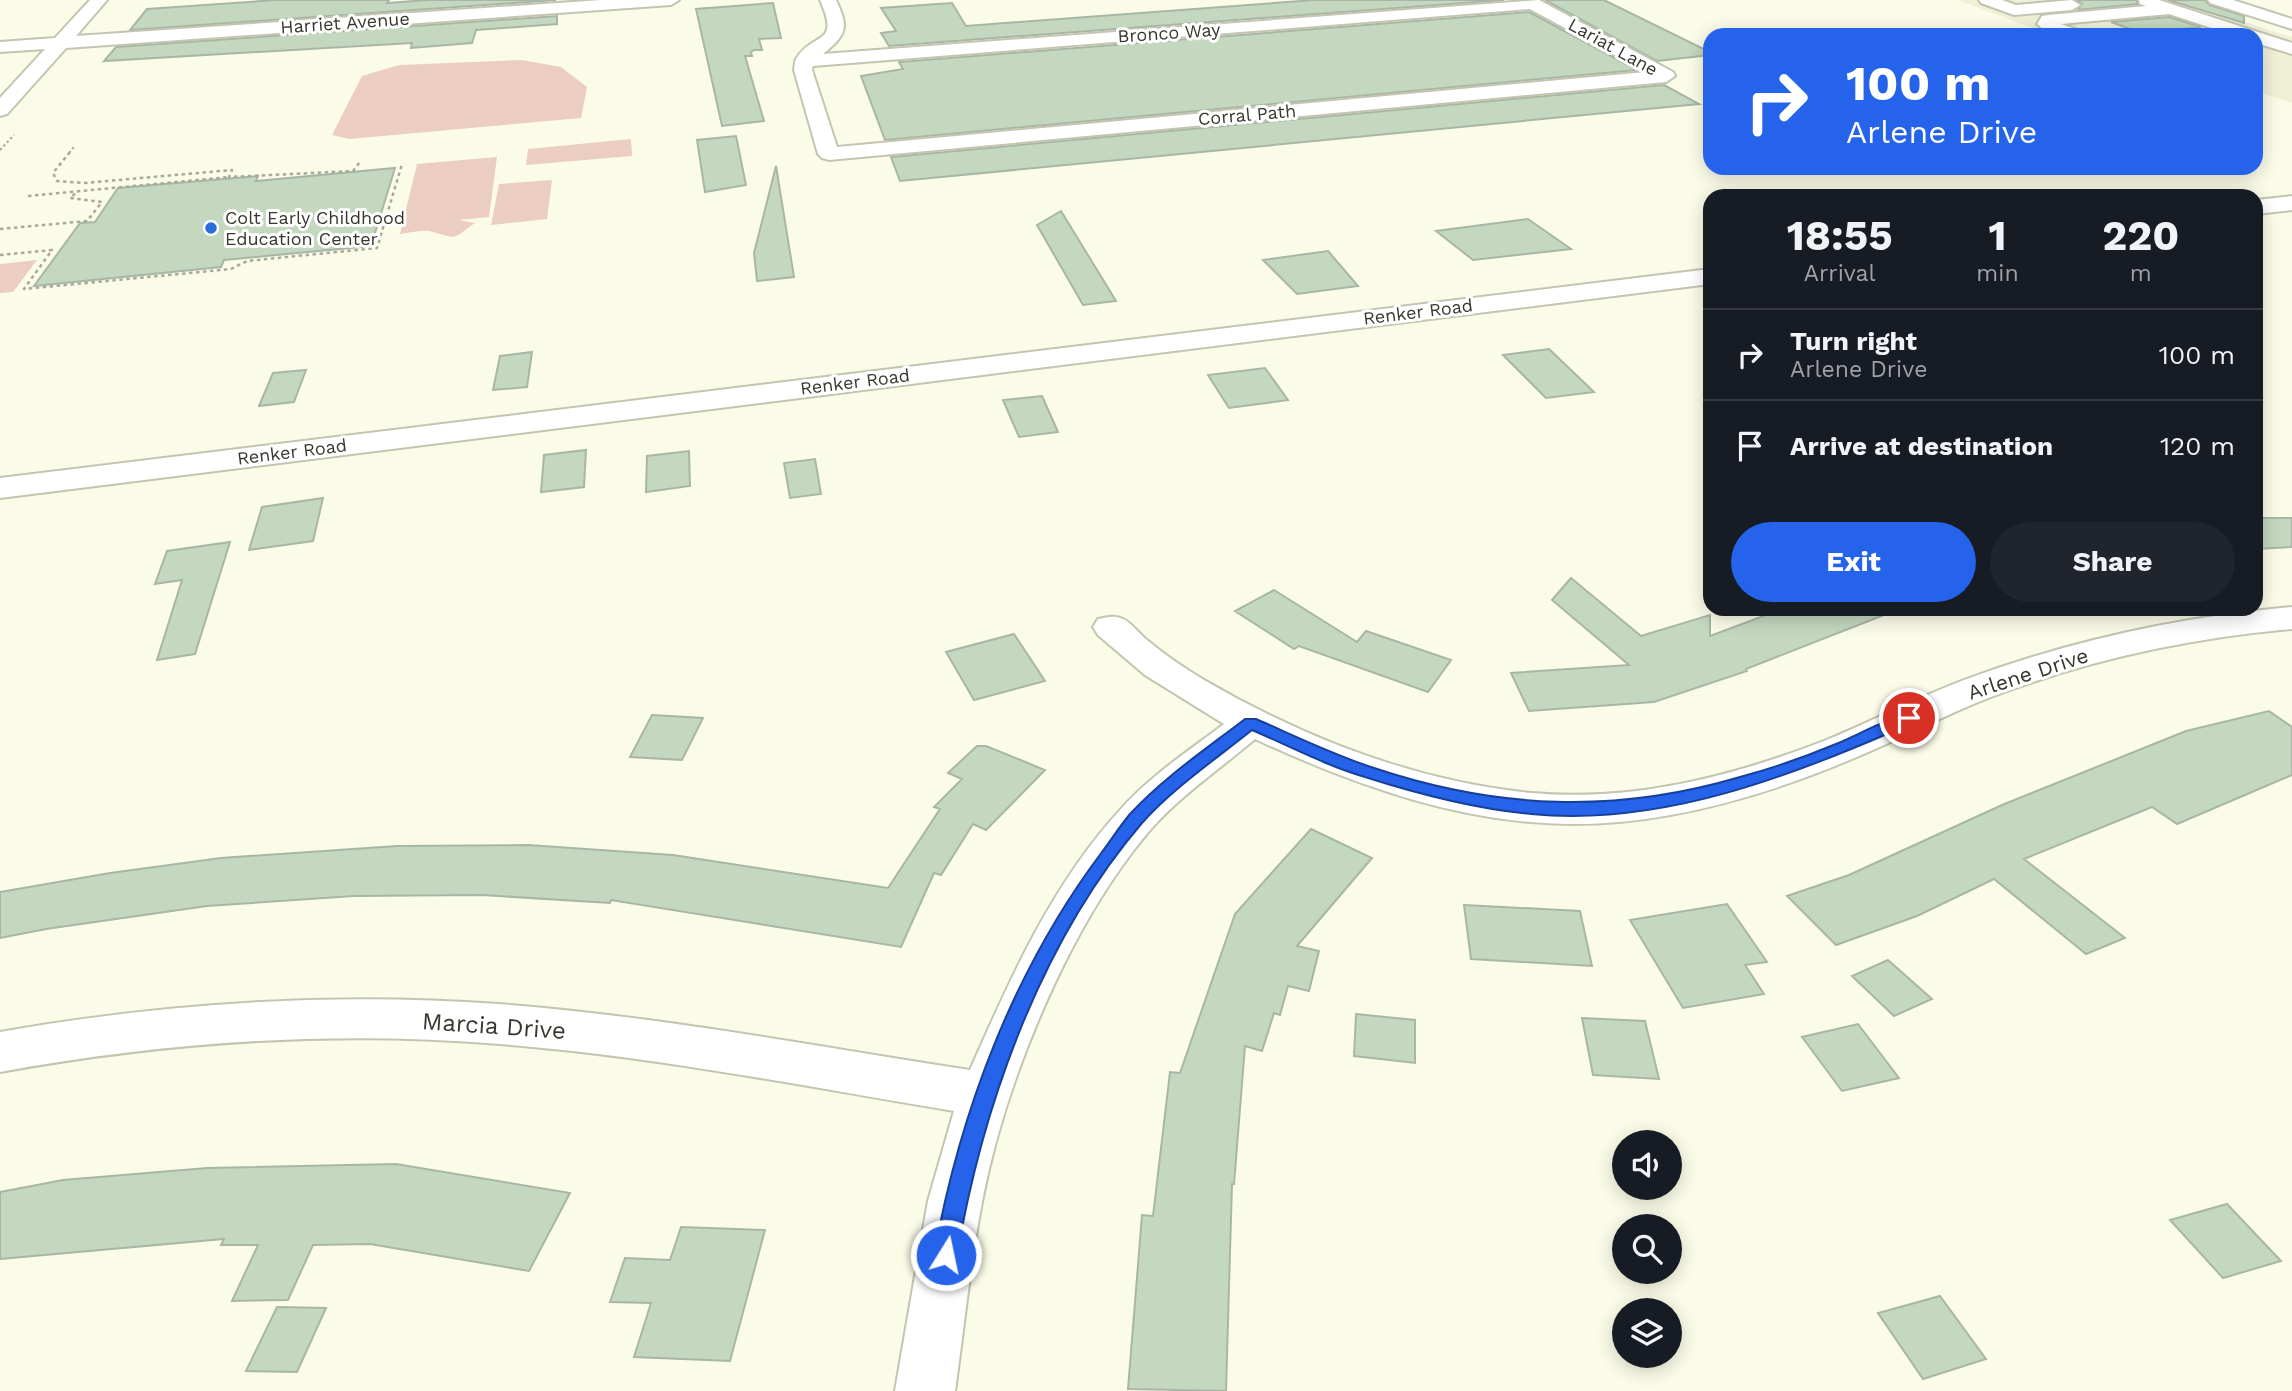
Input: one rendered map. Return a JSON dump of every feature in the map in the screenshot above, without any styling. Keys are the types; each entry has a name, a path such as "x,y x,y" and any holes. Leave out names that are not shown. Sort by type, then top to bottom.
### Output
{"street":[{"path":"0,110 99,0"},
{"name":"Harriet Avenue","path":"0,47 671,0"},
{"path":"804,61 835,31 838,23 828,0"},
{"path":"1987,0 2014,10 2127,0"},
{"path":"2144,0 2228,28"},
{"path":"2216,0 2284,21"},
{"name":"Bronco Way","path":"804,61 1529,2"},
{"name":"Lariat Lane","path":"1529,2 1666,76"},
{"path":"2056,28 2045,24 2048,20 2170,9"},
{"path":"2211,28 2284,21"},
{"path":"2263,39 2292,49"},
{"path":"2268,60 2292,58"},
{"name":"Corral Path","path":"804,61 803,70 829,153 1666,76"},
{"path":"2263,207 2292,203"},
{"name":"Renker Road","path":"0,488 1703,277"},
{"name":"Arlene Drive","path":"1111,627 1136,652 1172,677 1250,723 1368,773 1460,796 1532,808 1609,808 1685,797 1744,782 1818,758 1978,689 2082,654 2244,621 2292,618"},
{"path":"925,1391 955,1201 985,1094 1037,971 1078,898 1137,818 1195,766 1250,723"},
{"name":"Marcia Drive","path":"0,1052 81,1036 196,1024 277,1019 431,1020 600,1035 985,1094"}],"path":[{"path":"74,147 53,173 57,181 84,183 232,170 229,177"},
{"path":"27,196 287,172 302,175 353,171 360,162"},
{"path":"0,255 52,250 24,289 231,269 247,261 377,248 402,164"},
{"path":"0,229 87,221 102,202 70,198 84,183"}],"shaded area":[{"path":"1958,0 2175,0 2292,37 2292,103 2263,93 2263,28 2032,28"},
{"path":"522,60 561,67 587,87 581,118 349,139 332,135 362,76 399,65"},
{"path":"631,139 632,156 526,165 528,149"},
{"path":"497,157 489,217 459,220 475,223 453,237 429,231 400,234 417,164"},
{"path":"552,180 547,219 491,225 499,184"},
{"path":"37,260 13,292 0,293 0,264"}],"building":[{"path":"276,0 389,0 387,3 427,0 556,0 130,30 147,9"},
{"path":"1314,0 1504,0 889,46 881,33 896,31 881,8 952,3 966,26"},
{"path":"1545,0 1604,0 1703,49 1703,56 1657,61"},
{"path":"2077,0 2137,0 2137,4 2078,10 2082,4"},
{"path":"2168,0 2205,0 2209,5 2244,16 2244,23"},
{"path":"773,3 781,38 759,39 762,50 754,50 751,52 752,56 745,56 764,121 722,126 696,9"},
{"path":"1529,12 1637,70 885,140 861,76 903,69 899,62"},
{"path":"557,16 557,24 476,30 472,43 411,48 412,43 104,61 116,47"},
{"path":"2169,17 2201,27 2127,28 2111,22"},
{"path":"1664,85 1699,104 900,181 891,157"},
{"path":"736,136 746,185 705,192 697,140"},
{"path":"776,166 794,277 757,281 754,253"},
{"name":"Colt Early Childhood Education Center","path":"395,168 371,246 224,260 221,267 34,286 80,223 95,222 118,188 258,176 256,181"},
{"path":"1061,211 1116,301 1083,305 1037,225"},
{"path":"1528,219 1571,249 1473,260 1436,231"},
{"path":"1328,251 1358,286 1297,294 1263,260"},
{"path":"1549,349 1594,392 1546,398 1503,355"},
{"path":"532,352 527,387 493,390 500,356"},
{"path":"1265,368 1288,400 1229,408 1208,375"},
{"path":"306,370 294,402 259,406 273,373"},
{"path":"1042,396 1058,432 1019,437 1003,400"},
{"path":"586,450 584,487 541,492 544,455"},
{"path":"689,451 690,486 646,492 647,456"},
{"path":"815,459 821,494 790,498 784,463"},
{"path":"323,498 313,541 249,550 262,507"},
{"path":"2263,518 2292,518 2292,547 2263,549"},
{"path":"230,542 195,654 157,660 182,580 155,584 167,551"},
{"path":"1571,578 1641,636 1707,616 1710,616 1710,636 1763,616 1881,616 1746,669 1747,671 1654,702 1529,711 1511,673 1629,665 1552,600"},
{"path":"1274,590 1357,642 1366,631 1451,660 1428,692 1299,646 1294,649 1235,611"},
{"path":"1014,634 1045,681 974,700 946,652"},
{"path":"2269,711 2292,727 2292,775 2177,824 2152,807 2024,859 2125,938 2086,954 1994,879 1917,916 1836,945 1787,896 1849,875 2002,805 2186,731"},
{"path":"652,715 703,718 682,760 630,757"},
{"path":"977,746 986,746 1045,770 986,830 973,824 941,875 934,873 901,947 611,900 610,903 482,895 354,896 207,906 0,938 0,892 221,858 397,846 528,845 673,855 888,888 940,809 934,807 962,779 948,773"},
{"path":"1311,829 1372,858 1297,946 1319,951 1309,991 1288,986 1280,1015 1274,1013 1262,1051 1245,1046 1232,1184 1226,1391 1128,1389 1142,1215 1153,1216 1170,1072 1180,1073 1235,914"},
{"path":"1727,904 1767,962 1745,965 1764,994 1683,1008 1630,920"},
{"path":"1464,905 1580,911 1592,966 1471,959"},
{"path":"1888,960 1932,999 1894,1016 1852,976"},
{"path":"1356,1014 1415,1020 1415,1063 1354,1056"},
{"path":"1582,1018 1645,1021 1659,1079 1593,1075"},
{"path":"1858,1024 1899,1078 1842,1091 1802,1037"},
{"path":"396,1164 570,1193 529,1271 370,1244 313,1245 288,1300 232,1301 258,1245 221,1245 224,1239 0,1259 0,1192 63,1180 207,1168"},
{"path":"2227,1204 2281,1261 2223,1278 2170,1220"},
{"path":"681,1227 765,1230 730,1361 634,1357 651,1303 610,1302 625,1258 670,1260"},
{"path":"1940,1296 1986,1359 1923,1379 1878,1313"},
{"path":"277,1307 326,1308 297,1372 246,1371"}],"place":[{"name":"Colt Early Childhood Education Center","path":"211,228"}],"route":[{"path":"946,1255 955,1201 985,1094 1037,971 1078,898 1137,818 1195,766 1250,723 1368,773 1460,796 1532,808 1609,808 1685,797 1744,782 1818,758 1909,718"}]}
